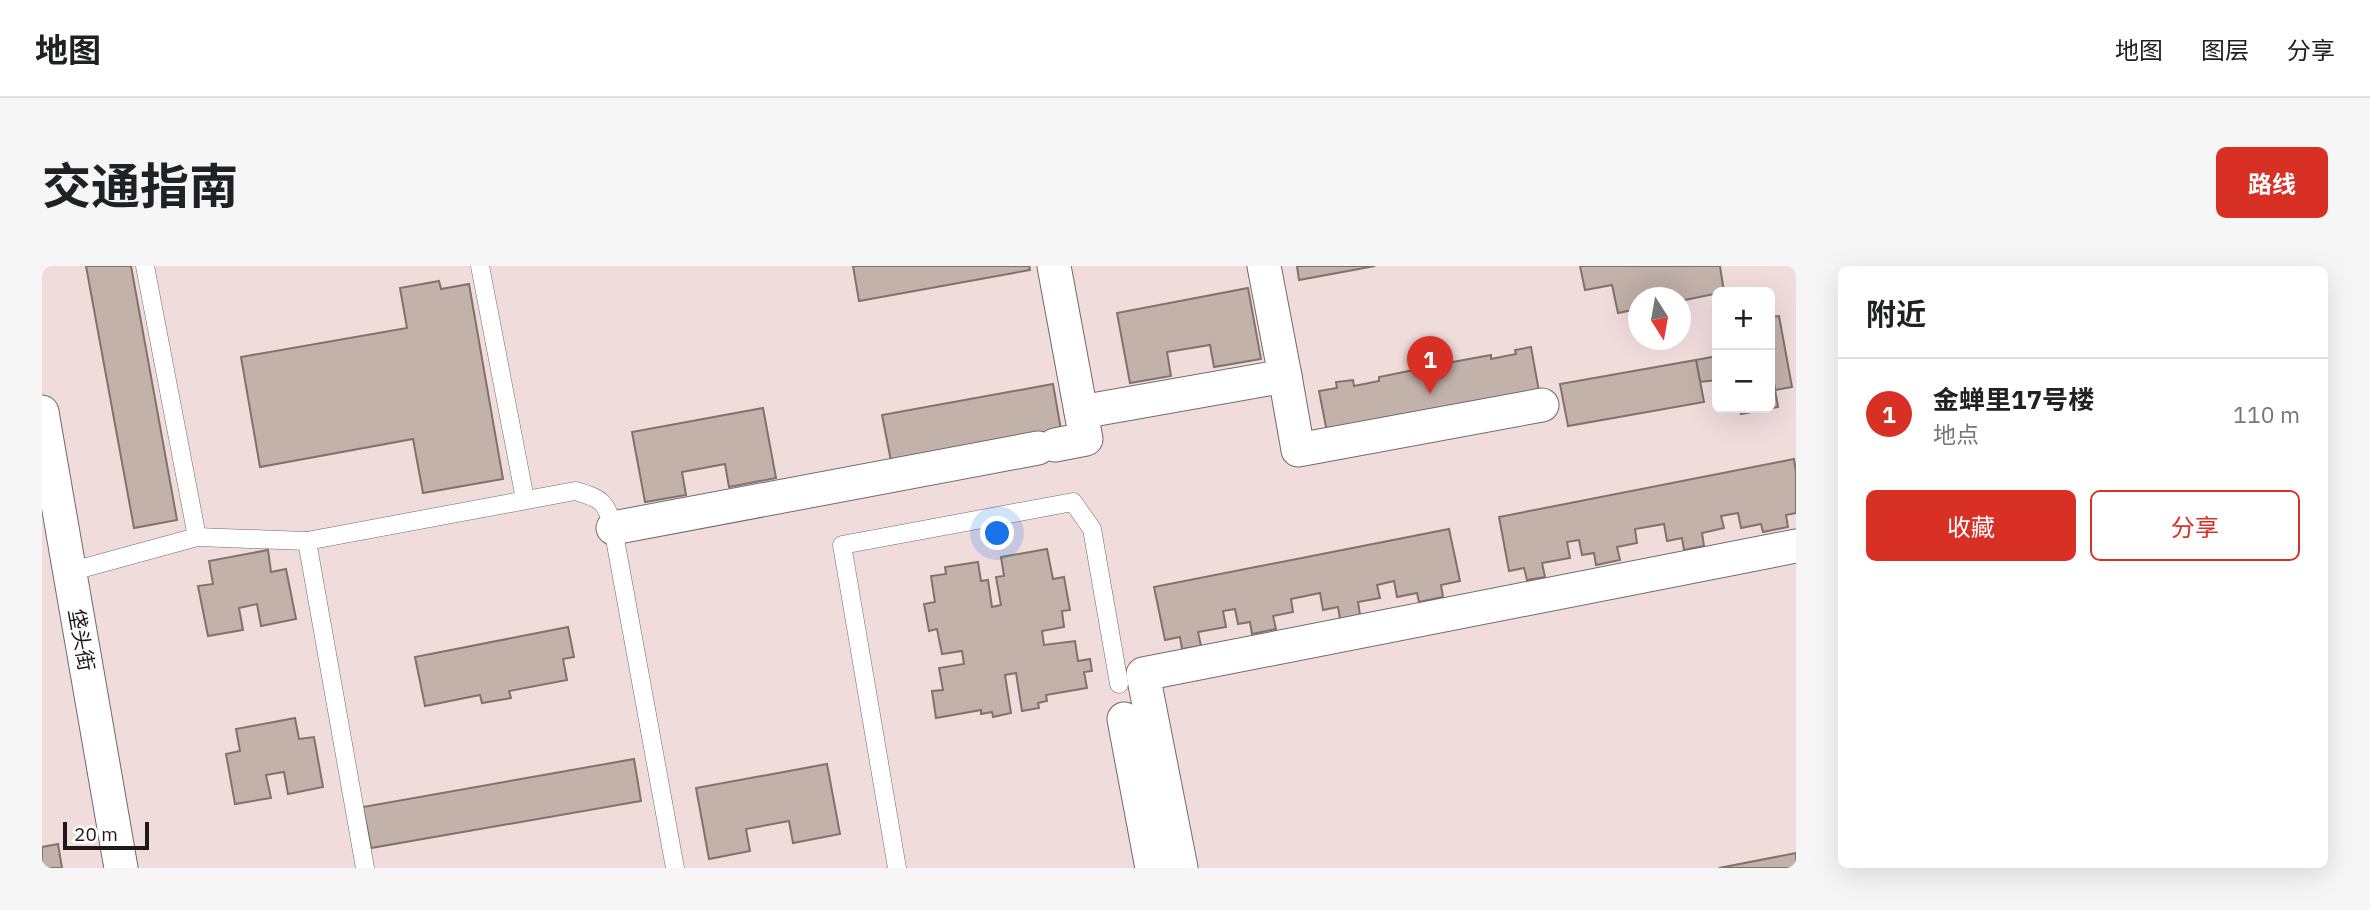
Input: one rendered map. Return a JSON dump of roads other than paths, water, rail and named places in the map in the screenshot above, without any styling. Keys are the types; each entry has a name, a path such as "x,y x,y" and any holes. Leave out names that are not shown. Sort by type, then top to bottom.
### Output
{"street":[{"path":"613,528 1086,439 1054,266"},
{"path":"1264,266 1298,450 1542,405"},
{"path":"1080,412 1285,376"},
{"name":"垡头街","path":"42,412 121,868"},
{"path":"1181,868 1143,674 1796,546"},
{"path":"1124,719 1152,868"}],"lane":[{"path":"145,266 197,537"},
{"path":"480,266 525,499"},
{"path":"69,572 197,537 307,541 575,491 594,496 608,508 613,528 675,868"},
{"path":"897,868 842,545 1073,502 1092,528 1119,684"},
{"path":"307,541 365,868"}],"place":[{"name":"金蝉里17号楼","path":"1430,394"}]}
